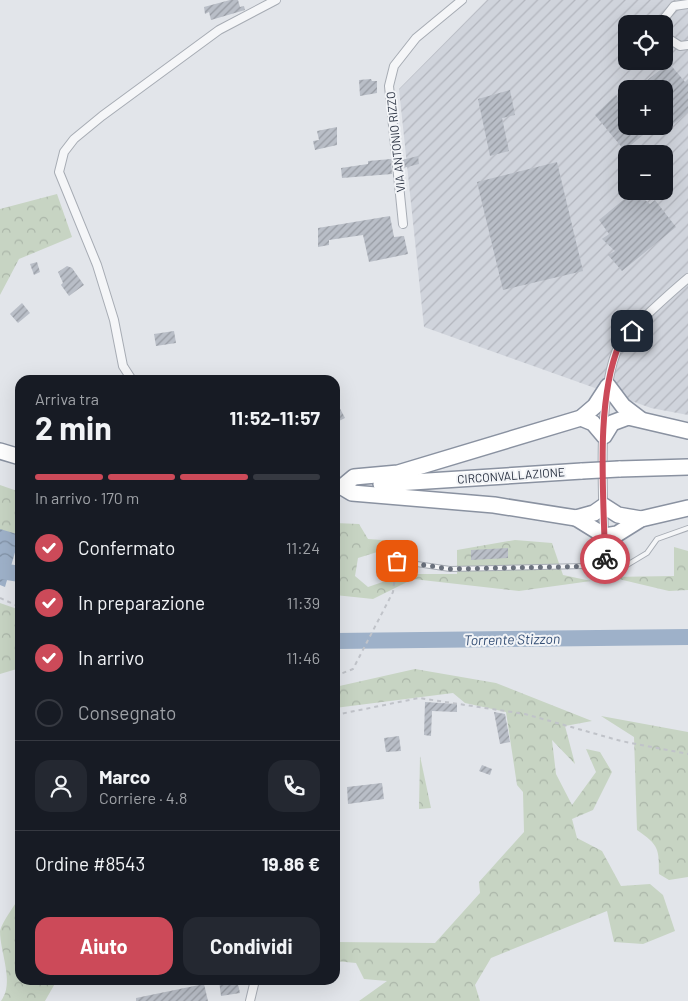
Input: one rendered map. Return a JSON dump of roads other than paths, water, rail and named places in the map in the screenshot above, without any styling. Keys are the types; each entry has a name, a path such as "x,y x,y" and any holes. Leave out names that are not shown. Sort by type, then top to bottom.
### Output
{"highway":[{"path":"340,486 354,477 398,473 581,418 594,406 608,386 623,406 640,419"},
{"path":"581,418 594,423 604,436 612,423 620,419 640,419 688,431"},
{"path":"0,452 15,456"},
{"name":"CIRCONVALLAZIONE","path":"340,487 582,471 688,467"},
{"path":"340,488 352,493 494,506 576,518 605,536 617,534 641,519 688,508"},
{"path":"576,518 594,513 604,506 618,516 641,519"}],"street":[{"path":"129,375 123,366 114,320 97,265 59,172 64,152 74,139 102,116 212,35 276,0"},
{"name":"VIA ANTONIO RIZZO","path":"404,224 389,86 394,66 416,38 462,0"},
{"path":"688,4 672,3 663,20 666,36 680,46 688,45"},
{"path":"605,566 604,436 608,386 620,343 688,278"},
{"path":"250,1001 254,985"}],"lane":[{"path":"397,561 450,569 627,565 647,553 657,539 688,528"}],"water":[{"path":"0,529 15,534 15,552 5,587 0,585"}],"waterway":[{"name":"Torrente Stizzon","path":"0,571 15,573"},
{"name":"Torrente Stizzon","path":"340,641 688,637"}]}
